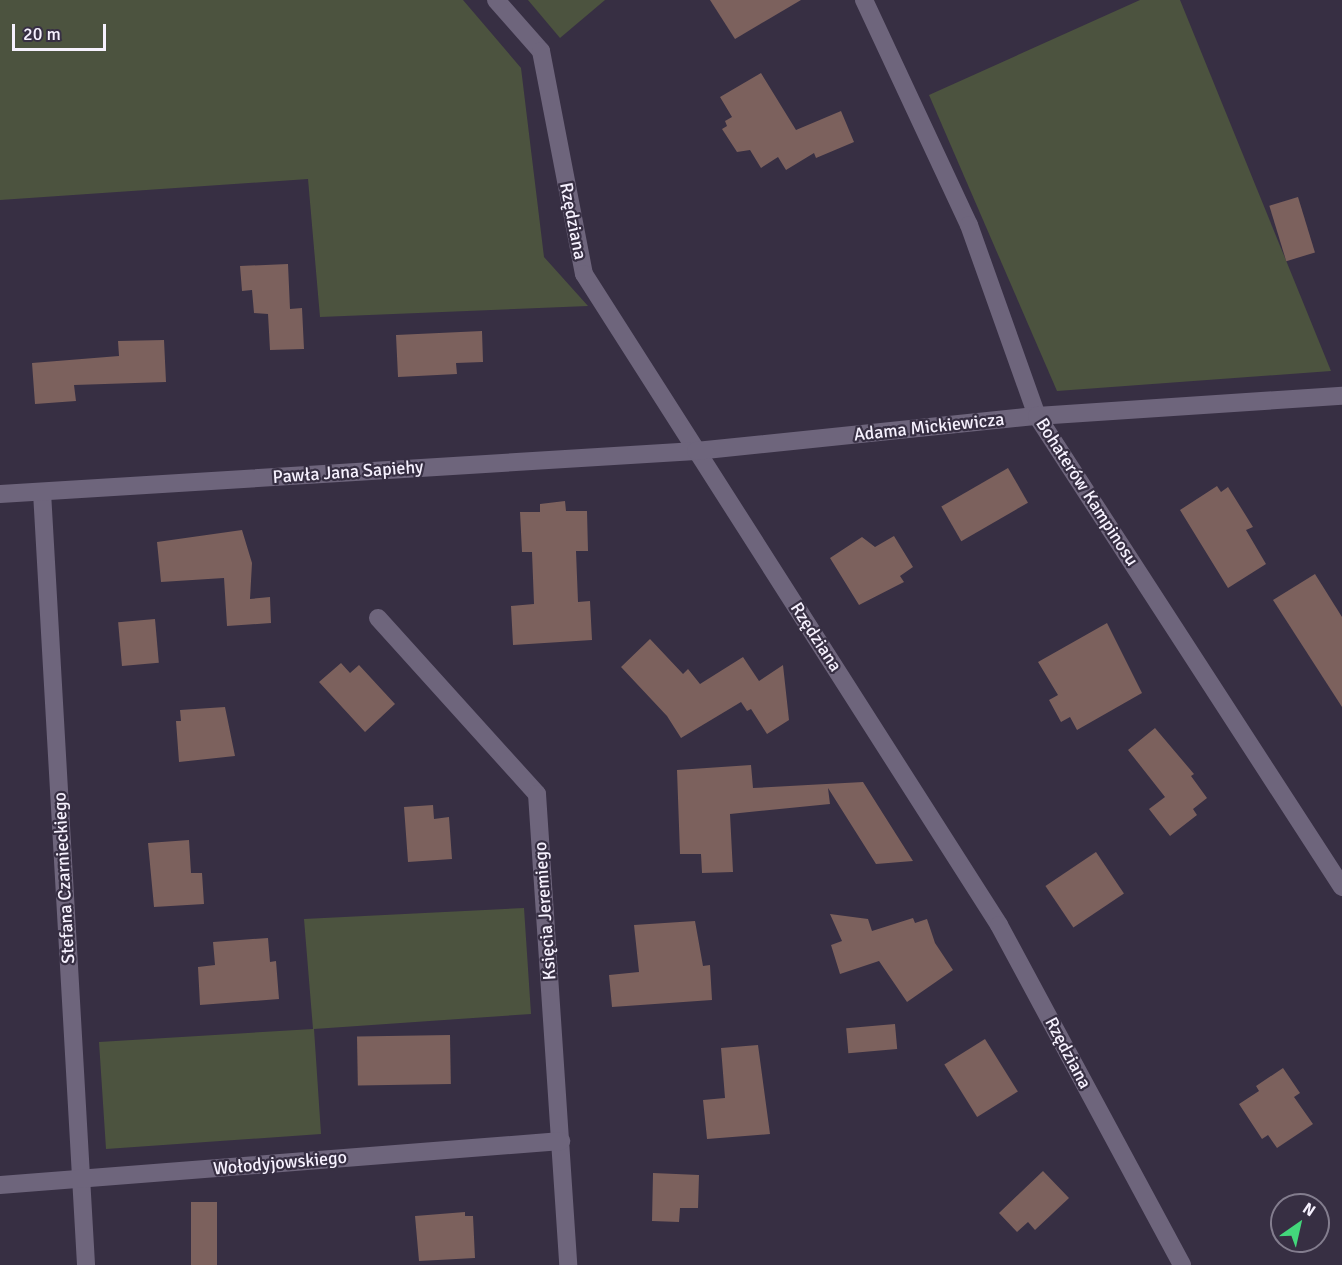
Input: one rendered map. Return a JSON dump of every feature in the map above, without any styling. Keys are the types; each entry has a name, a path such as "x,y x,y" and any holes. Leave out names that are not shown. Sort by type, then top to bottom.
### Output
{"street":[{"name":"Rzędziana","path":"496,0 541,51 584,274 999,925 1182,1265"},
{"name":"Bohaterów Kampinosu","path":"864,0 969,225 1037,416 1342,887"},
{"name":"Adama Mickiewicza","path":"696,451 1037,416 1342,396"},
{"name":"Pawła Jana Sapiehy","path":"0,494 696,451"},
{"name":"Stefana Czarnieckiego","path":"42,492 86,1265"},
{"name":"Księcia Jeremiego","path":"378,618 537,794 568,1265"},
{"name":"Wołodyjowskiego","path":"0,1185 561,1141"}],"green space":[{"path":"0,0 463,0 521,68 544,257 588,306 320,317 308,179 0,200"},
{"path":"528,0 605,0 560,38"},
{"path":"1140,0 1180,0 1331,371 1057,391 929,95"},
{"path":"524,908 531,1014 314,1029 321,1134 106,1149 99,1042 313,1029 304,919"}],"building":[{"path":"710,0 801,0 735,39"},
{"path":"761,73 796,130 841,111 854,142 816,158 814,153 786,170 778,157 761,168 750,150 737,152 722,129 727,126 725,121 732,117 720,97"},
{"path":"1298,197 1315,252 1286,261 1269,206"},
{"path":"288,264 290,309 302,308 304,349 270,350 268,314 254,313 252,290 242,291 240,266"},
{"path":"482,331 483,362 456,363 457,374 398,377 396,335"},
{"path":"164,340 166,382 74,385 76,401 35,404 32,363 119,356 118,341"},
{"path":"1008,468 1028,503 961,541 941,506"},
{"path":"1217,486 1221,492 1228,487 1253,527 1246,530 1266,564 1228,588 1180,510"},
{"path":"565,501 566,511 587,511 588,551 576,551 578,602 590,601 592,640 513,645 511,606 534,604 532,552 522,552 520,512 540,512 540,504"},
{"path":"242,530 252,563 250,599 270,597 271,623 227,626 224,578 161,582 157,542"},
{"path":"894,536 913,567 900,576 904,582 859,605 830,558 862,537 875,547"},
{"path":"1315,574 1342,617 1342,707 1273,600"},
{"path":"155,619 159,663 122,666 118,622"},
{"path":"1107,623 1142,693 1077,730 1070,717 1061,722 1049,700 1058,695 1038,662"},
{"path":"650,639 683,674 688,669 700,684 743,657 759,681 783,665 789,720 767,734 751,709 747,711 741,702 681,738 667,716 621,667"},
{"path":"341,663 350,673 359,665 395,704 365,732 319,682"},
{"path":"225,707 235,756 179,762 176,721 181,721 180,710"},
{"path":"1155,728 1194,774 1191,776 1207,798 1193,809 1197,815 1170,836 1149,809 1165,797 1128,750"},
{"path":"751,765 753,788 863,782 913,861 876,864 828,788 830,804 730,814 733,872 702,873 701,854 680,854 677,770"},
{"path":"433,805 434,819 449,817 452,859 408,862 404,807"},
{"path":"189,840 191,873 202,873 204,904 154,907 148,843"},
{"path":"1096,852 1124,893 1073,928 1045,886"},
{"path":"830,914 868,919 872,931 913,918 915,923 927,919 935,943 953,970 907,1002 879,961 840,974 831,945 842,941"},
{"path":"695,921 703,966 710,965 712,1000 612,1007 609,975 639,972 634,925"},
{"path":"268,938 270,962 276,961 279,999 200,1005 198,967 215,965 213,942"},
{"path":"895,1024 897,1049 848,1053 846,1028"},
{"path":"450,1035 451,1084 358,1086 357,1037"},
{"path":"985,1039 1018,1092 977,1117 944,1064"},
{"path":"758,1045 770,1134 707,1139 703,1100 725,1098 721,1048"},
{"path":"1283,1068 1300,1093 1294,1097 1313,1124 1277,1148 1268,1135 1262,1139 1239,1104 1259,1091 1256,1086"},
{"path":"1043,1171 1069,1198 1035,1230 1028,1222 1017,1232 999,1213"},
{"path":"653,1173 699,1175 698,1208 680,1208 679,1222 652,1221"},
{"path":"191,1202 217,1202 217,1265 191,1265"},
{"path":"465,1212 465,1216 473,1216 475,1258 419,1261 415,1216"}]}
